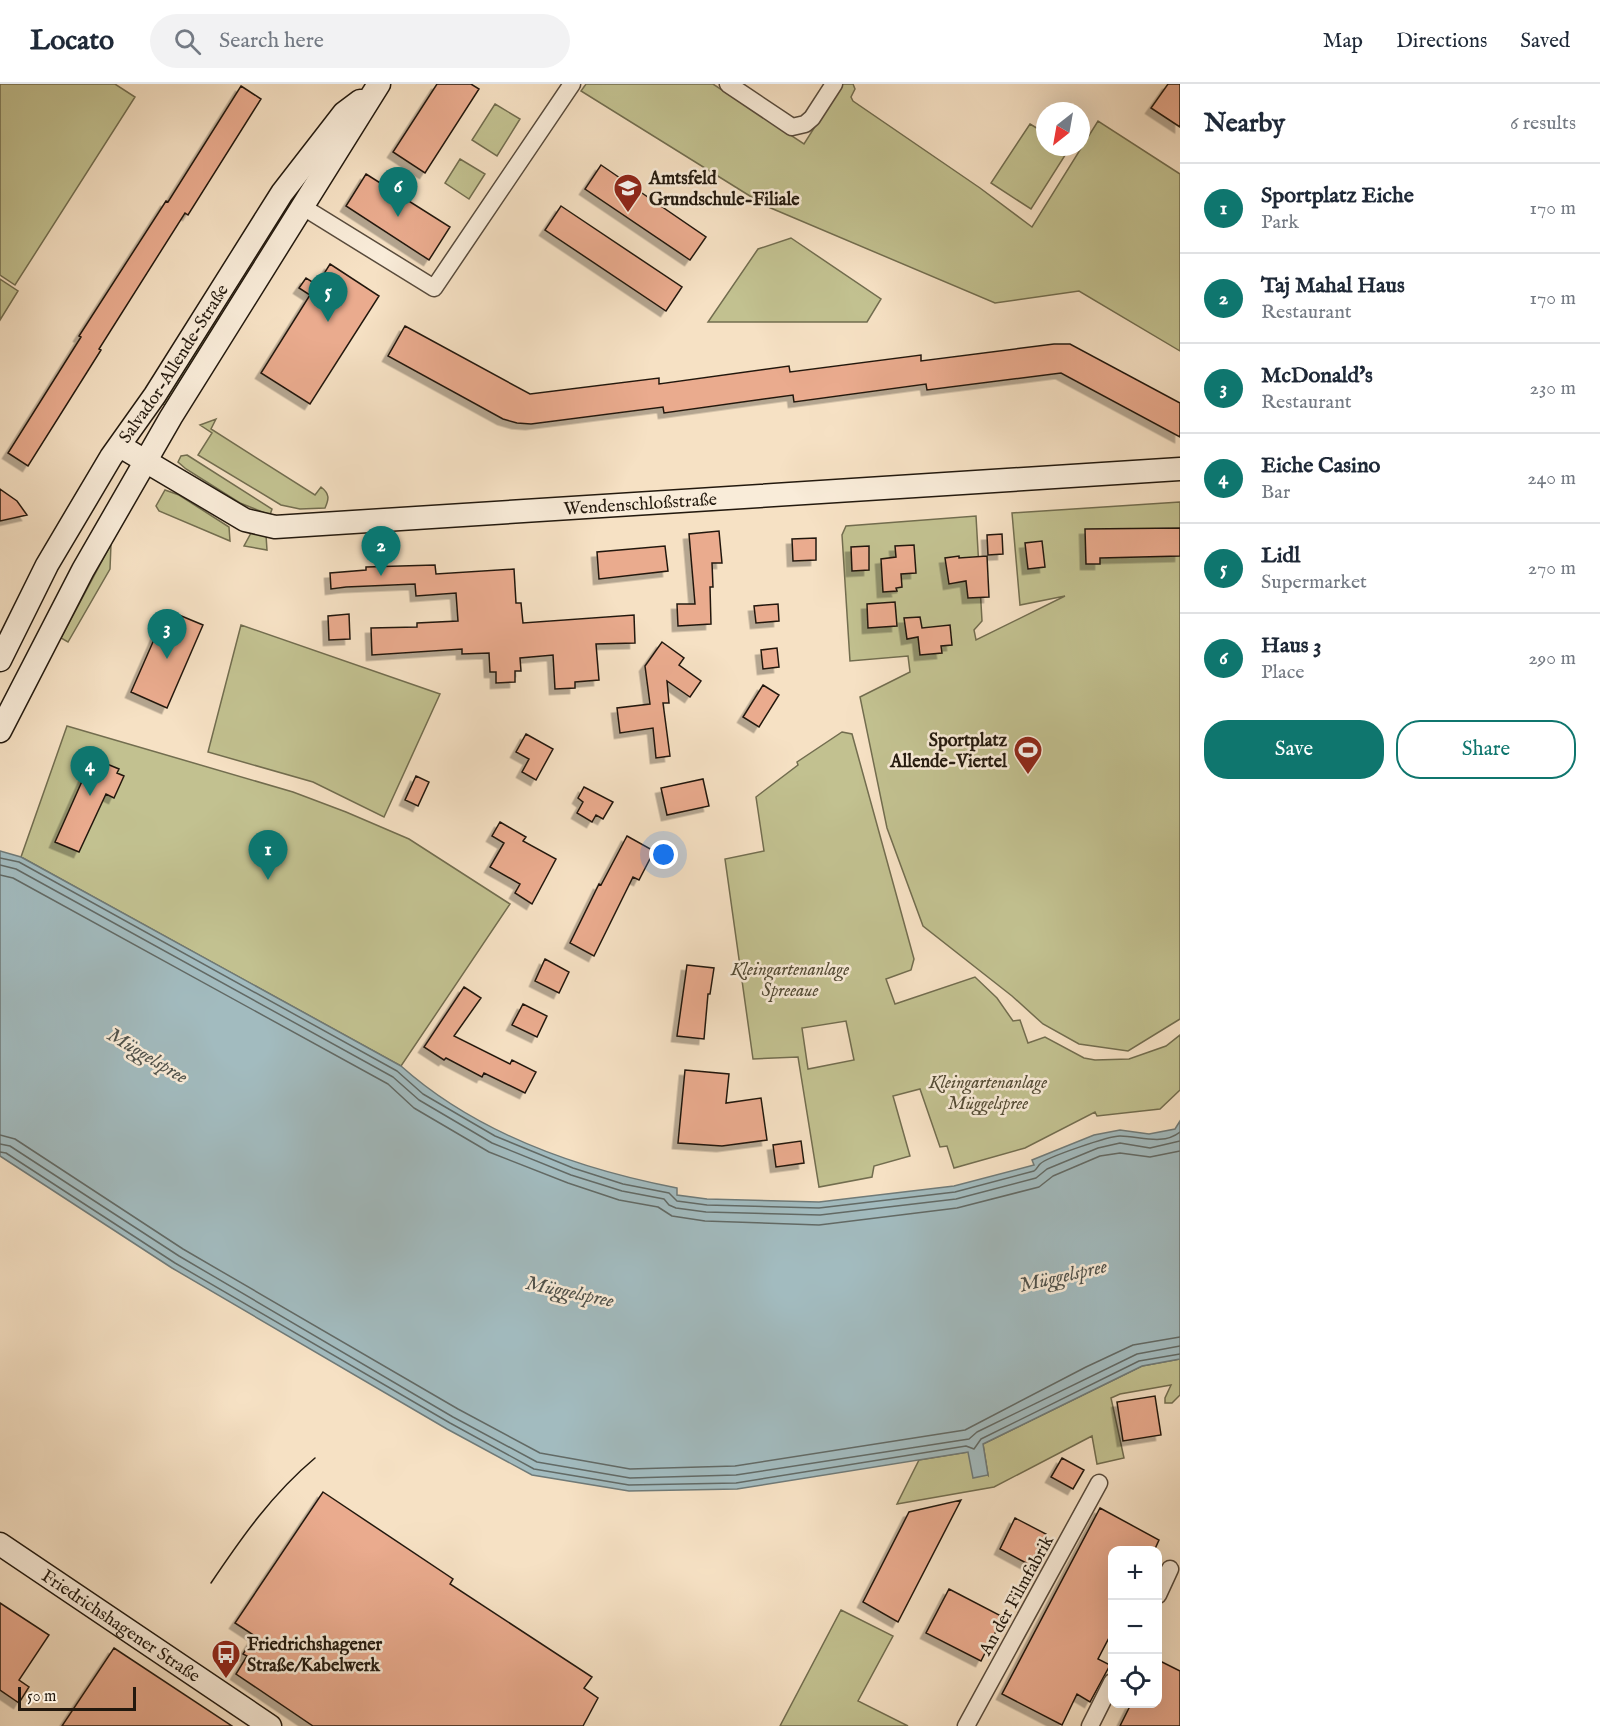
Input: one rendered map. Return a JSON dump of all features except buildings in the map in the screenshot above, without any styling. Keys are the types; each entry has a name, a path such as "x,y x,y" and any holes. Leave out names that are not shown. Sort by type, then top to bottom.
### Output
{"main road":[{"name":"Salvador-Allende-Straße","path":"0,731 79,578 146,460 210,352 303,207 374,86"},
{"name":"Salvador-Allende-Straße","path":"0,660 47,565 99,477 160,387 282,193 344,113 374,86"},
{"name":"Wendenschloßstraße","path":"120,446 245,519 275,527 1180,469"},
{"name":"Friedrichshagener Straße","path":"0,1544 270,1726"}],"street":[{"path":"303,207 434,288 572,84"},
{"path":"728,84 792,127 805,124 812,118 834,84"},
{"name":"An der Filmfabrik","path":"966,1726 1099,1483"},
{"path":"1162,1586 1170,1569"},
{"path":"1090,1726 1108,1692"}],"green space":[{"path":"0,84 115,84 135,97 15,285 0,275"},
{"path":"586,84 713,84 804,144 842,84 853,84 855,89 851,97 853,101 980,188 1032,227 1076,156 1090,156 1090,134 1098,121 1180,174 1180,351 1079,291 995,303 766,206 581,91"},
{"path":"495,104 520,119 497,156 472,140"},
{"path":"1030,124 1036,128 1036,156 1065,156 1031,209 991,183"},
{"path":"460,159 485,174 469,199 445,183"},
{"path":"791,238 881,299 867,322 708,322 758,249"},
{"path":"0,279 18,291 0,320"},
{"path":"218,313 222,316 167,407 162,403"},
{"path":"216,419 211,429 315,495 321,487 328,497 325,508 300,509 281,505 198,455 212,433 200,425"},
{"path":"187,455 272,509 270,515 240,503 186,469 178,462 181,456"},
{"path":"165,490 179,495 229,527 230,541 159,511 156,506"},
{"name":"Sportplatz Allende-Viertel","path":"1180,502 1180,1019 1128,1051 1079,1044 1043,1024 1012,996 923,926 887,828 860,697 910,672 908,656 850,661 842,535 846,526 976,516 982,621 974,630 976,640 1065,596 1020,605 1012,513"},
{"path":"251,533 266,535 267,550 244,546"},
{"path":"111,544 110,569 68,642 61,638"},
{"path":"241,625 440,694 384,817 313,782 208,752"},
{"path":"67,726 293,792 346,812 409,839 510,904 401,1066 21,857"},
{"name":"Kleingartenanlage Müggelspree","path":"842,732 852,734 914,959 911,970 886,979 895,1004 975,977 997,998 1013,1021 1020,1020 1028,1043 1045,1037 1084,1058 1129,1059 1166,1046 1180,1035 1180,1090 1160,1109 1097,1116 1095,1112 1025,1148 954,1168 947,1146 940,1147 920,1089 893,1096 910,1156 874,1166 872,1177 819,1187 798,1057 753,1059 725,859 764,851 756,797 798,765 797,762","holes":["846,1021 854,1060 808,1069 802,1028"]},
{"path":"1180,1359 1180,1395 1172,1403 1165,1403 1171,1385 1120,1394 1111,1398 1124,1458 1097,1464 1092,1436 994,1487 897,1504 919,1460 968,1452 988,1475 983,1444 1142,1366"},
{"path":"841,1610 893,1636 858,1701 908,1726 780,1726"}],"water":[{"name":"Müggelspree","path":"0,851 21,857 401,1066 462,1111 496,1129 567,1159 677,1188 677,1195 707,1199 819,1202 954,1186 1034,1165 1032,1160 1094,1135 1120,1130 1149,1134 1175,1129 1180,1121 1180,1359 1142,1366 983,1444 988,1475 973,1478 968,1452 737,1489 629,1491 532,1475 447,1429 172,1268 0,1156"}],"tram line":[{"path":"211,1583 271,1501 315,1458"}],"place":[{"name":"Amtsfeld Grundschule-Filiale","path":"628,214"},
{"name":"Haus 3","path":"398,217"},
{"name":"Lidl","path":"328,322"},
{"name":"Taj Mahal Haus","path":"381,576"},
{"name":"McDonald's","path":"167,659"},
{"name":"Sportplatz Allende-Viertel","path":"1028,776"},
{"name":"Eiche Casino","path":"90,796"},
{"name":"Sportplatz Eiche","path":"268,880"},
{"name":"Friedrichshagener Straße/Kabelwerk","path":"226,1680"}],"park label":[{"name":"Kleingartenanlage Spreeaue","path":"790,979"}]}
